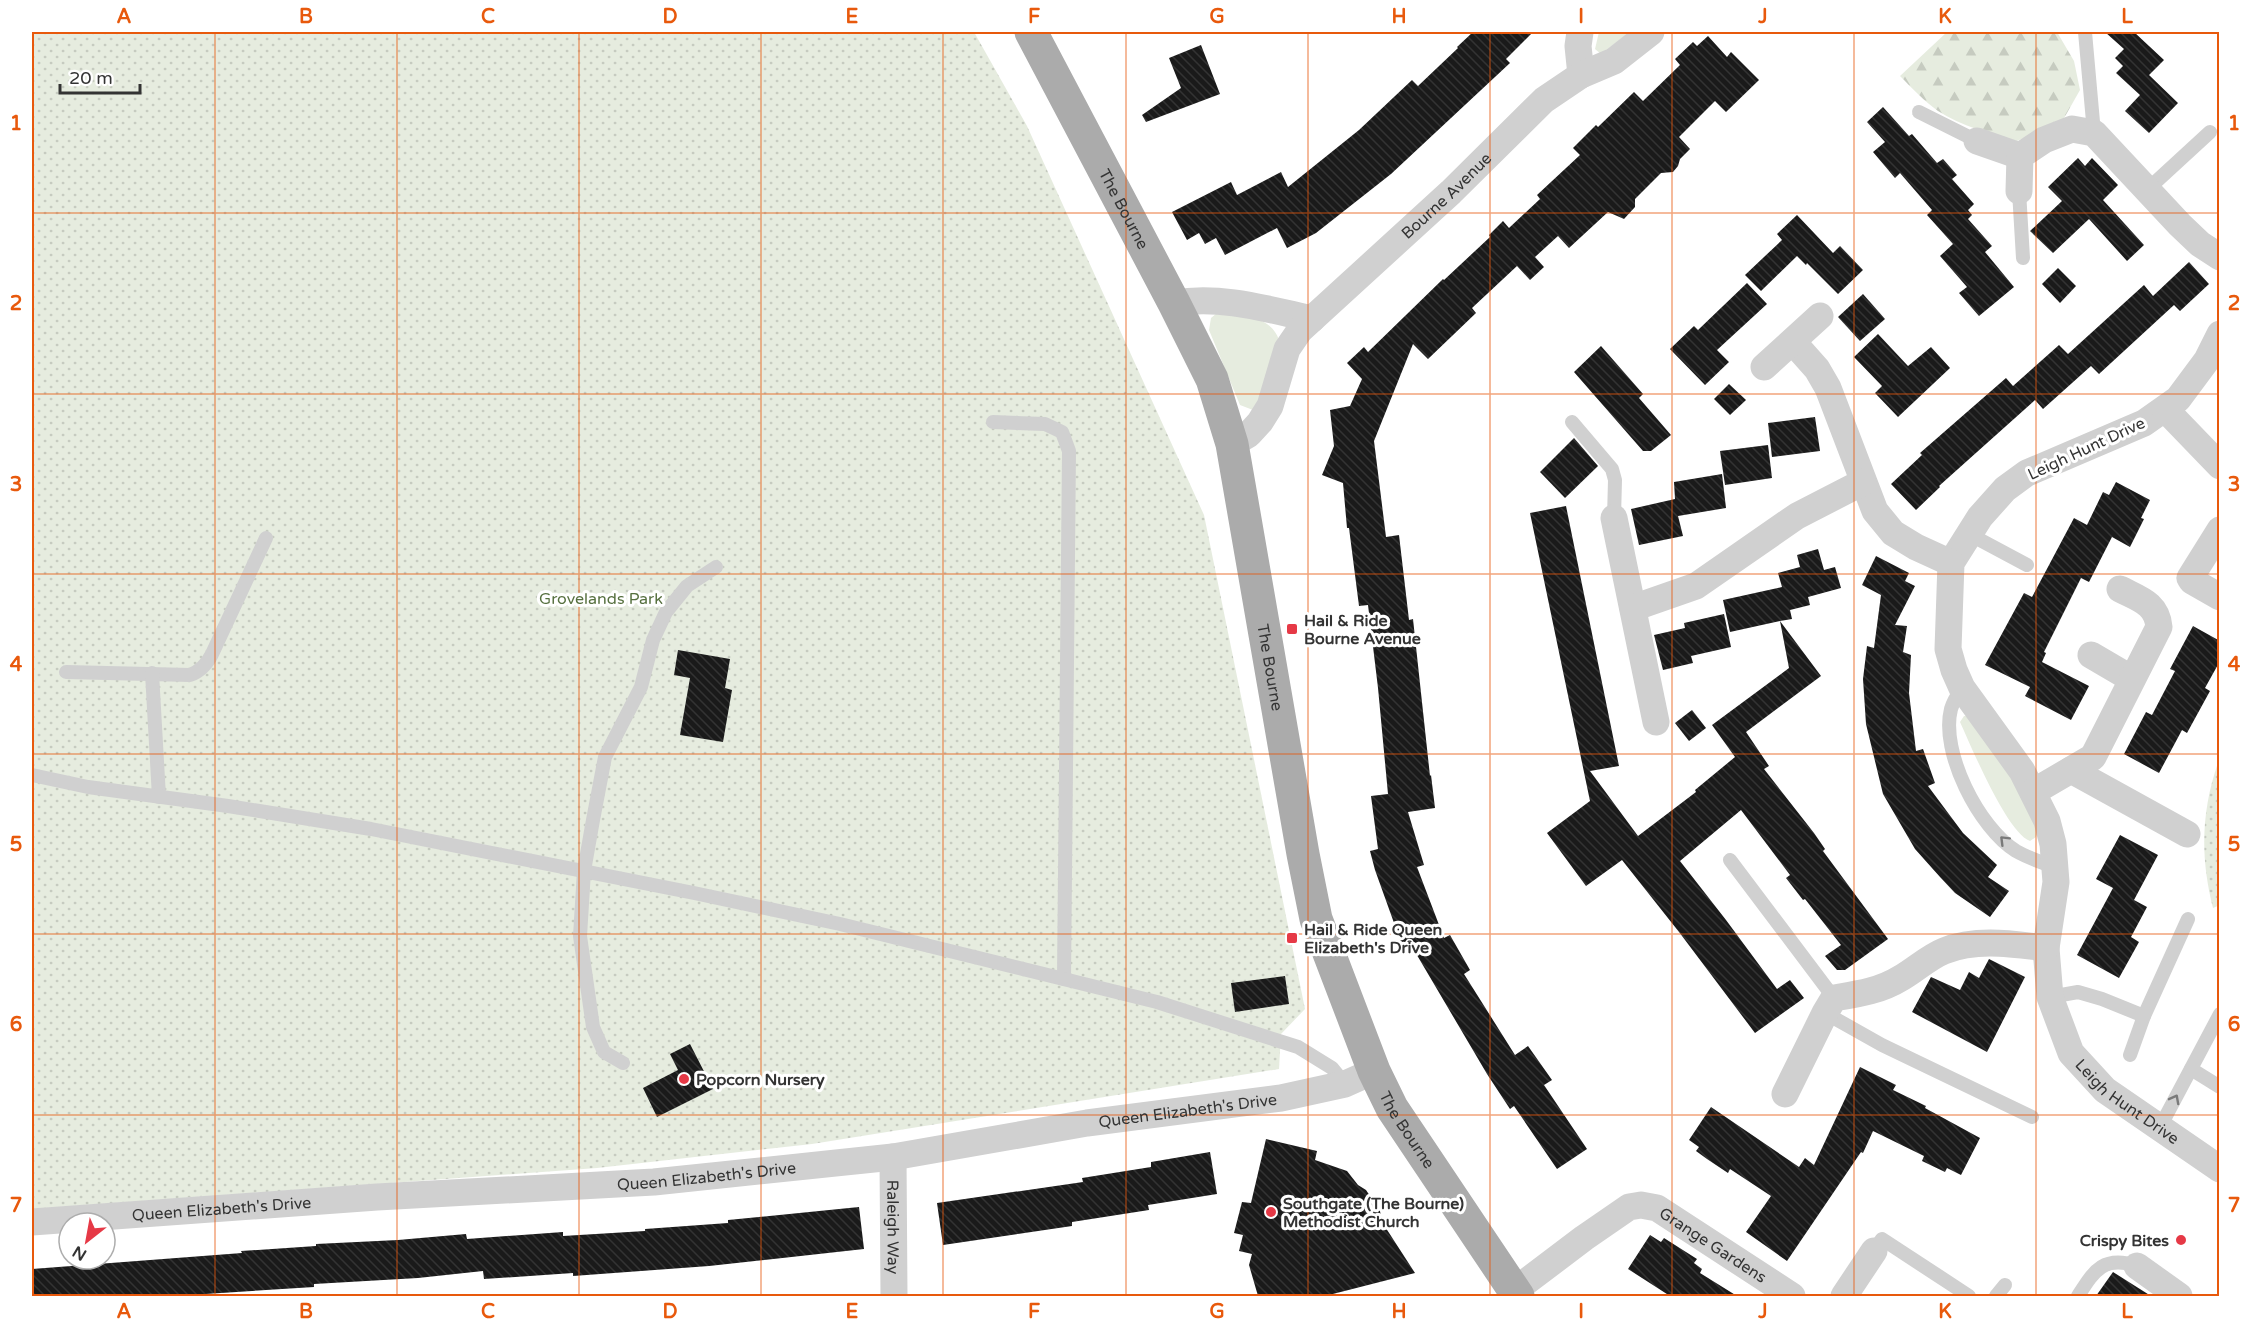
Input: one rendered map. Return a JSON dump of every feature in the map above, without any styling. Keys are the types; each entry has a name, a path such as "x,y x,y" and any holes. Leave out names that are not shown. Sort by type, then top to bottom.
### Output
{"main road":[{"name":"The Bourne","path":"1031,32 1212,379 1232,444 1316,919 1359,1078 1392,1108 1516,1294"}],"street":[{"path":"1580,32 1578,46 1581,75"},
{"name":"Bourne Avenue","path":"1232,444 1249,434 1270,406 1287,349 1300,330 1451,192 1544,100 1581,75 1614,61 1651,32"},
{"path":"2020,156 2044,140 2072,129 2094,133 2180,225 2200,244 2220,257"},
{"path":"1977,141 2020,156"},
{"path":"2019,191 2020,156"},
{"path":"1174,303 1211,300 1242,303 1312,319"},
{"path":"1764,367 1820,316"},
{"name":"Leigh Hunt Drive","path":"2220,334 2206,360 2184,391 2165,409 2144,423 2027,473 2005,489 1980,517 1951,563 1948,649 1962,688 2022,771 2047,821 2053,844 2056,882 2046,948 2050,998 2066,1044 2081,1066 2105,1090 2220,1169"},
{"path":"1793,342 1817,369 1828,388 1875,511 1893,533 1916,547 1951,563"},
{"path":"2165,409 2220,466"},
{"path":"1633,608 1696,586 1797,516 1863,482"},
{"path":"1614,518 1656,722"},
{"path":"2220,530 2190,578 2220,597"},
{"path":"2033,792 2093,757 2159,627 2158,614 2149,604 2120,589"},
{"path":"2091,655 2132,679"},
{"path":"2071,770 2187,834"},
{"path":"1785,1094 1830,1006 1878,990 1942,951 1969,944 2016,944 2046,948"},
{"name":"Queen Elizabeth's Drive","path":"32,1222 377,1197 654,1182 893,1157 1087,1123 1281,1098 1359,1078"},
{"name":"Raleigh Way","path":"893,1157 894,1296"},
{"name":"Grange Gardens","path":"1516,1294 1621,1213 1641,1205 1657,1208 1792,1296"},
{"path":"1844,1296 1874,1251"},
{"path":"2137,1266 2180,1296"}],"lane":[{"path":"2085,32 2094,133"},
{"path":"1919,112 1977,141"},
{"path":"2148,189 2210,132"},
{"path":"2019,191 2023,258"},
{"path":"1572,422 1612,469 1615,480 1614,518"},
{"path":"993,423 1045,424 1062,432 1069,451 1064,979"},
{"path":"1969,534 2027,565"},
{"path":"66,672 190,675 206,665 266,538"},
{"path":"622,1063 604,1052 593,1028 580,936 584,871 605,757 641,687 652,640 666,612 687,586 716,567"},
{"path":"152,673 159,797"},
{"path":"1962,688 1951,708 1949,728 1952,751 1971,797 1980,812 2014,850 2054,867"},
{"path":"32,775 88,787 371,830 840,924 1157,1002 1298,1047 1332,1068 1359,1078"},
{"path":"1730,860 1830,1006 1882,1045 2032,1117"},
{"path":"2130,1055 2144,1016 2188,919"},
{"path":"2050,998 2078,992 2144,1016"},
{"path":"2159,1129 2220,1014"},
{"path":"2191,1069 2220,1087"},
{"path":"1874,1251 1882,1239 1969,1296"},
{"path":"2078,1296 2096,1269 2109,1263 2125,1262 2137,1266"},
{"path":"1996,1296 2005,1285"}],"green space":[{"name":"Grovelands Park","path":"32,32 974,32 1027,126 1204,515 1305,1009 1281,1034 1279,1069 812,1144 597,1168 32,1209"},
{"path":"1599,32 1630,32 1601,54 1595,49"},
{"path":"1947,32 2057,32 2074,61 2080,90 2063,120 2017,141 1966,125 1933,107 1900,76"},
{"path":"1217,313 1244,316 1261,321 1275,331 1279,340 1266,396 1253,410 1240,405 1209,330 1211,318"},
{"path":"1964,716 1970,716 2025,797 2039,828 2036,837 2030,841 2021,835 2011,822 1990,788 1960,722"},
{"path":"2219,760 2220,905 2213,908 2206,870 2204,834 2209,797"}],"building":[{"path":"1473,32 1533,32 1506,59 1510,63 1391,174 1316,233 1287,248 1277,228 1225,255 1216,238 1205,244 1199,233 1187,240 1172,212 1231,182 1237,195 1281,172 1288,187 1359,130 1412,80 1418,86"},
{"path":"2105,32 2134,32 2164,60 2149,75 2178,103 2149,133 2125,111 2140,95 2116,73 2123,66 2115,58 2124,49"},
{"path":"1708,36 1727,57 1731,52 1759,80 1726,112 1715,101 1679,137 1690,149 1680,159 1673,172 1661,173 1635,199 1635,207 1624,219 1608,212 1569,248 1558,236 1535,257 1544,267 1530,280 1517,266 1472,308 1476,313 1428,359 1413,344 1374,441 1386,537 1399,535 1409,620 1413,619 1435,808 1408,812 1424,865 1417,867 1444,938 1450,935 1470,970 1464,974 1515,1055 1528,1046 1552,1080 1544,1085 1587,1149 1557,1169 1514,1106 1510,1109 1487,1074 1411,945 1403,948 1375,870 1370,851 1378,849 1371,796 1388,794 1378,688 1368,605 1359,606 1349,528 1347,528 1343,483 1322,475 1334,446 1330,410 1350,406 1362,379 1347,363 1364,347 1368,352 1490,237 1489,235 1503,221 1509,228 1540,199 1537,195 1580,155 1573,148 1596,125 1598,127 1634,92 1643,101 1680,65 1675,59 1693,42 1697,46"},
{"path":"1201,45 1220,94 1146,122 1142,115 1181,88 1169,58"},
{"path":"1883,107 1909,136 1912,134 1937,163 1943,159 1957,175 1952,179 1974,204 1968,210 1972,215 1968,219 1992,246 1985,252 2014,287 1979,316 1959,293 1967,287 1940,256 1953,244 1927,215 1932,210 1900,173 1895,178 1873,152 1885,142 1867,122"},
{"path":"2078,158 2085,166 2092,158 2118,185 2103,200 2144,245 2127,261 2089,219 2053,253 2030,231 2062,201 2048,187"},
{"path":"1797,215 1833,253 1840,246 1863,270 1838,294 1797,256 1761,291 1745,275 1782,240 1777,234"},
{"path":"2189,262 2209,284 2180,311 2174,305 2099,374 2091,366 2043,409 2035,400 1939,486 1916,510 1891,484 1922,455 1920,453 2006,378 2013,386 2059,345 2068,354 2144,285 2153,296"},
{"path":"2058,268 2076,286 2060,303 2042,284"},
{"path":"1747,283 1767,304 1717,350 1729,362 1705,385 1670,349 1694,326 1698,330"},
{"path":"1863,294 1885,319 1860,341 1838,317"},
{"path":"1878,334 1908,366 1931,347 1950,368 1898,417 1875,393 1882,386 1854,357"},
{"path":"1601,346 1643,394 1639,398 1671,435 1651,451 1643,451 1574,372"},
{"path":"1729,384 1746,400 1730,415 1714,399"},
{"path":"1815,417 1820,451 1772,457 1768,423"},
{"path":"1574,438 1598,466 1565,498 1540,472"},
{"path":"1768,445 1772,478 1725,485 1720,451"},
{"path":"1722,474 1726,508 1678,516 1683,536 1639,545 1631,509 1675,499 1674,482"},
{"path":"2116,482 2150,500 2141,518 2144,519 2130,547 2112,537 2089,582 2081,578 2044,652 2046,653 2042,662 2089,686 2071,720 2025,696 2030,687 1985,665 2024,593 2032,597 2074,518 2087,525 2103,492 2109,495"},
{"path":"1566,506 1619,766 1590,771 1638,836 1696,792 1695,790 1735,757 1712,725 1789,668 1780,621 1821,676 1746,732 1769,766 1764,769 1814,833 1825,849 1823,851 1888,939 1845,970 1837,970 1825,956 1841,945 1786,878 1790,875 1741,810 1680,861 1777,989 1790,980 1804,998 1755,1033 1622,860 1586,886 1547,833 1590,801 1530,513"},
{"path":"1818,549 1824,570 1835,567 1841,588 1808,597 1810,605 1790,610 1792,619 1730,632 1723,600 1782,587 1778,573 1800,567 1797,555"},
{"path":"1876,556 1909,573 1905,581 1915,586 1895,625 1907,626 1903,652 1911,655 1909,693 1916,751 1923,749 1935,783 1928,786 1963,833 1997,865 1988,877 2009,891 1990,917 1955,893 1915,849 1883,794 1866,724 1863,679 1867,646 1874,648 1881,595 1862,585"},
{"path":"1724,614 1731,647 1691,656 1693,663 1663,670 1654,635 1685,628 1684,623"},
{"path":"2193,626 2220,641 2220,661 2205,688 2210,691 2187,733 2182,730 2159,773 2124,754 2146,712 2152,715 2175,671 2170,669"},
{"path":"678,650 730,659 725,688 732,690 723,742 680,735 690,678 674,675"},
{"path":"1692,710 1706,728 1689,741 1675,723"},
{"path":"2120,835 2158,855 2134,900 2147,907 2131,937 2139,942 2119,978 2077,955 2113,888 2096,879"},
{"path":"1989,959 2025,977 1987,1052 1912,1012 1931,977 1960,990 1969,972 1979,978"},
{"path":"1285,976 1289,1004 1235,1012 1231,983"},
{"name":"Popcorn Nursery","path":"690,1044 713,1089 657,1117 643,1088 678,1070 670,1054"},
{"path":"1860,1067 1896,1085 1893,1090 1926,1106 1925,1108 1980,1138 1961,1175 1947,1168 1945,1172 1922,1161 1924,1156 1873,1131 1863,1153 1861,1152 1787,1261 1746,1232 1771,1196 1730,1169 1728,1173 1707,1159 1696,1151 1699,1147 1689,1140 1711,1107 1799,1167 1805,1158 1814,1165"},
{"path":"1266,1139 1317,1151 1315,1160 1347,1171 1358,1185 1366,1190 1370,1196 1369,1201 1380,1211 1382,1222 1415,1273 1325,1296 1258,1296 1249,1265 1252,1254 1239,1251 1243,1235 1234,1233 1242,1202 1251,1203"},
{"path":"1210,1152 1217,1194 1148,1205 1149,1210 1072,1222 1072,1226 943,1245 937,1203 1083,1182 1082,1178 1151,1167 1151,1162"},
{"path":"859,1207 864,1249 709,1266 573,1276 573,1273 484,1279 483,1271 418,1278 314,1284 314,1287 174,1296 32,1296 32,1269 57,1267 57,1271 117,1271 117,1263 242,1253 241,1251 316,1246 316,1244 466,1234 467,1239 563,1232 563,1236 728,1223 728,1220"},
{"path":"1650,1235 1661,1242 1664,1238 1697,1259 1694,1263 1702,1269 1700,1273 1737,1296 1670,1296 1628,1269"},
{"path":"2113,1272 2151,1296 2096,1296"}],"place":[{"name":"Hail & Ride Bourne Avenue","path":"1292,629"},
{"name":"Hail & Ride Queen Elizabeth's Drive","path":"1292,938"},
{"name":"Popcorn Nursery","path":"684,1079"},
{"name":"Southgate (The Bourne) Methodist Church","path":"1271,1212"},
{"name":"Crispy Bites","path":"2181,1240"}]}
